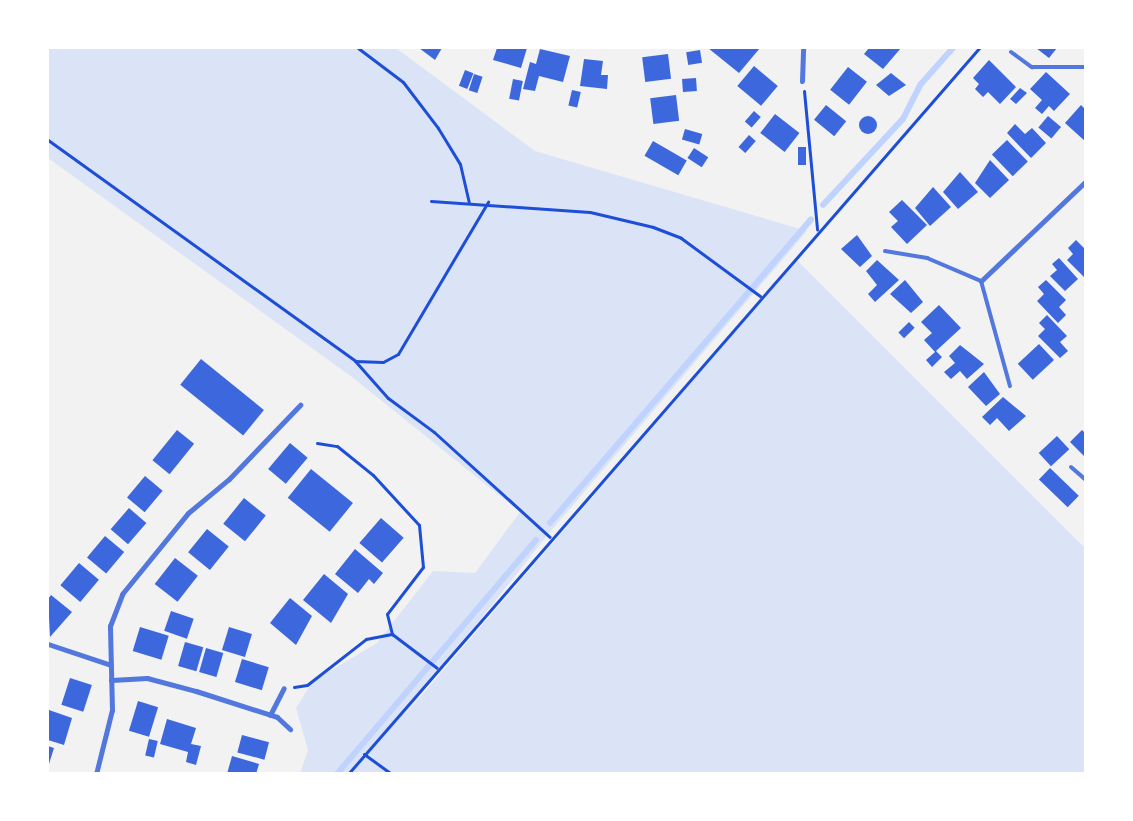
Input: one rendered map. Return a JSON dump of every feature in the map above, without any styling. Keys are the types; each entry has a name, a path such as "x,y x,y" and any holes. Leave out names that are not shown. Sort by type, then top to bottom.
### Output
{"street":[{"path":"802,81 803,48"},
{"path":"981,281 1086,181"},
{"path":"96,774 112,710 110,626 122,594 146,559 300,405"},
{"path":"48,644 111,665"},
{"path":"111,680 147,678 270,715 290,729"},
{"path":"270,715 284,688"}],"lane":[{"path":"1010,52 1032,67 1086,67"},
{"path":"885,251 927,258 981,281 1010,386"},
{"path":"1071,467 1086,480"}],"path":[{"path":"358,48 403,82 438,128 460,164 469,202"},
{"path":"348,774 550,537 817,230 979,48"},
{"path":"802,81 817,230"},
{"path":"48,140 355,361 388,398 434,432 550,537"},
{"path":"431,201 488,202 590,212 653,227 681,238 760,296"},
{"path":"355,361 383,362 398,354 488,202"},
{"path":"317,443 337,446 373,474 419,524 423,566 387,614 392,634 437,668"},
{"path":"284,688 307,684 366,639 392,634"},
{"path":"364,754 392,774"}],"shaded area":[{"path":"48,48 396,48 535,151 807,231 550,532 402,718 797,260 1085,548 1085,773 300,773 308,750 296,708 313,681 377,643 433,571 475,573 520,512 352,377 48,158"}],"building":[{"path":"419,48 442,48 435,60"},
{"path":"497,48 527,48 521,68 493,60"},
{"path":"708,48 760,48 739,73"},
{"path":"869,48 901,48 883,69 864,54"},
{"path":"1036,48 1057,48 1049,58"},
{"path":"540,49 570,56 563,82 539,76 535,91 523,89 530,62 536,64"},
{"path":"700,50 702,63 688,65 686,52"},
{"path":"668,54 671,79 645,82 642,57"},
{"path":"584,59 603,61 601,75 608,75 607,89 580,86"},
{"path":"989,60 1016,87 1000,104 988,92 983,97 975,89 979,84 973,78"},
{"path":"754,66 778,86 761,106 737,86"},
{"path":"848,67 867,82 849,105 830,90"},
{"path":"465,70 473,73 467,89 459,86"},
{"path":"1046,72 1070,94 1054,111 1049,106 1042,114 1035,108 1042,100 1030,89"},
{"path":"891,73 906,85 889,96 876,85"},
{"path":"474,74 483,77 477,93 469,90"},
{"path":"696,78 697,91 683,92 682,79"},
{"path":"513,79 523,81 519,101 509,99"},
{"path":"1020,88 1027,93 1016,104 1010,99"},
{"path":"572,90 581,92 577,108 568,106"},
{"path":"676,95 679,121 653,124 650,98"},
{"path":"826,105 846,121 834,136 814,120"},
{"path":"1081,105 1086,110 1086,142 1065,123"},
{"path":"754,111 761,117 752,127 745,122"},
{"path":"775,114 799,133 785,152 760,133"},
{"path":"864,116 872,116 877,121 875,132 864,134 859,129 859,121"},
{"path":"1048,116 1061,127 1051,138 1038,127"},
{"path":"1015,124 1025,134 1032,128 1046,143 1031,158 1007,133"},
{"path":"685,129 702,134 699,145 682,140"},
{"path":"749,135 756,141 745,153 739,147"},
{"path":"1007,140 1028,162 1013,176 992,155"},
{"path":"653,141 687,160 678,175 644,156"},
{"path":"798,147 806,147 806,165 798,165"},
{"path":"694,148 708,157 702,167 687,158"},
{"path":"990,160 1009,180 990,198 975,183"},
{"path":"960,172 978,192 958,209 943,192"},
{"path":"933,187 951,207 930,226 915,208"},
{"path":"902,200 927,225 907,244 891,227 898,221 889,212"},
{"path":"857,235 872,256 860,267 841,249"},
{"path":"1076,240 1086,250 1086,279 1067,260 1073,254 1068,248"},
{"path":"1059,258 1078,279 1065,291 1050,276 1057,270 1052,264"},
{"path":"877,260 899,280 875,302 868,294 877,285 866,271"},
{"path":"905,280 923,302 911,313 890,294"},
{"path":"1046,280 1066,300 1059,307 1066,315 1058,323 1037,301 1044,294 1038,287"},
{"path":"939,305 961,328 936,351 942,357 932,367 926,360 935,352 924,340 932,333 921,322"},
{"path":"1047,315 1067,336 1060,342 1068,351 1060,358 1038,336 1045,329 1039,323"},
{"path":"909,322 915,328 904,338 898,333"},
{"path":"1039,344 1054,360 1033,380 1018,364"},
{"path":"960,345 984,364 967,379 960,371 951,379 944,372 955,363 949,356"},
{"path":"201,359 264,410 243,436 180,385"},
{"path":"984,372 1000,394 986,406 968,387"},
{"path":"1003,397 1026,416 1009,431 997,418 990,425 982,417"},
{"path":"177,430 194,444 170,474 152,460"},
{"path":"1082,430 1086,434 1086,458 1070,442"},
{"path":"1057,436 1069,449 1051,466 1039,453"},
{"path":"290,443 308,458 286,484 268,469"},
{"path":"1050,468 1079,496 1068,507 1039,480"},
{"path":"311,469 353,503 330,532 288,498"},
{"path":"145,476 163,491 145,512 127,497"},
{"path":"244,498 266,516 245,541 223,524"},
{"path":"129,508 146,523 128,544 111,529"},
{"path":"381,518 404,538 382,563 359,543"},
{"path":"207,529 229,547 210,570 188,552"},
{"path":"105,536 124,552 106,574 87,557"},
{"path":"355,549 383,573 374,584 369,579 358,593 335,574"},
{"path":"175,558 198,576 178,602 155,584"},
{"path":"79,563 99,580 80,602 60,585"},
{"path":"324,574 348,594 331,623 303,600"},
{"path":"51,595 72,612 50,637 48,599"},
{"path":"290,598 312,616 296,645 270,623"},
{"path":"171,611 194,619 187,639 164,631"},
{"path":"140,627 169,636 161,660 133,651"},
{"path":"229,627 252,634 245,657 222,650"},
{"path":"185,642 203,647 196,671 178,666"},
{"path":"206,648 223,653 216,677 199,672"},
{"path":"242,659 269,667 262,690 235,682"},
{"path":"70,678 92,685 83,712 61,705"},
{"path":"138,701 158,707 149,737 129,731"},
{"path":"49,710 72,718 64,745 48,740"},
{"path":"167,719 196,728 191,744 201,746 196,765 186,762 188,752 160,744"},
{"path":"242,735 269,742 264,760 237,752"},
{"path":"149,739 158,741 154,758 145,756"},
{"path":"48,746 54,748 48,767"},
{"path":"232,756 259,764 256,774 227,774"}],"waterway":[{"path":"823,205 903,119 921,84 953,48"},
{"path":"550,523 811,220"},
{"path":"337,774 536,540"}]}
